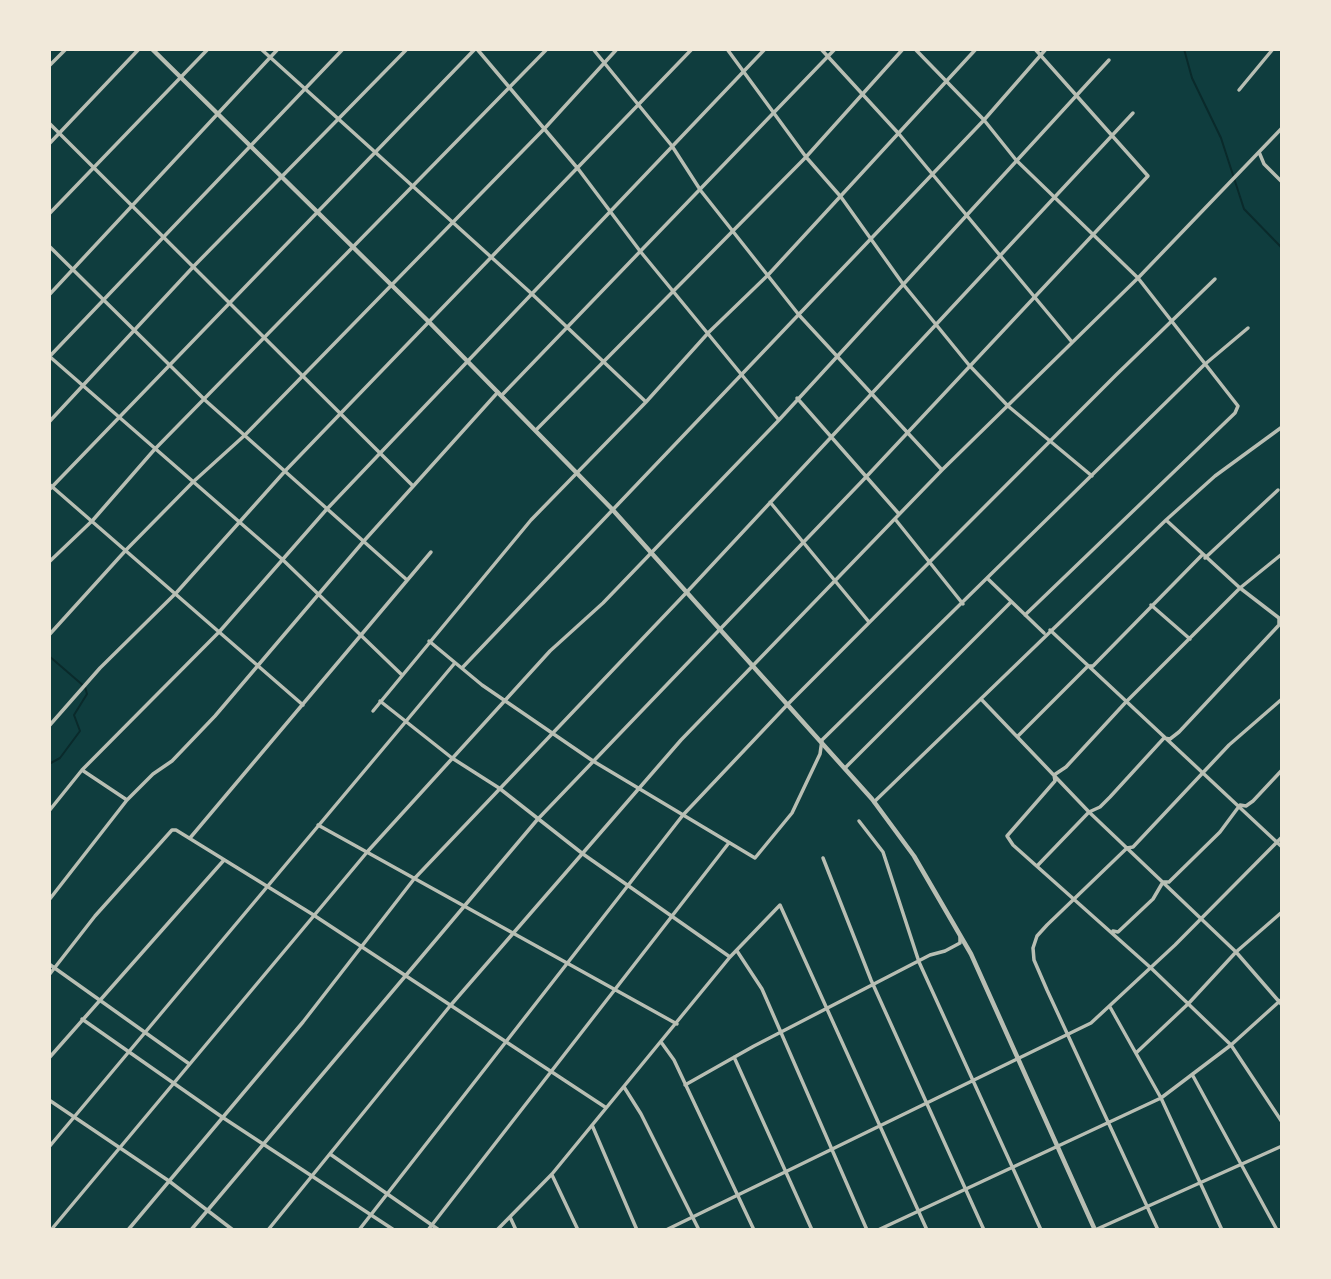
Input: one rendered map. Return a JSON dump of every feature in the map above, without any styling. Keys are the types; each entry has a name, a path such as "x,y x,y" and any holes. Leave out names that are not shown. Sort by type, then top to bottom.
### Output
{"street":[{"path":"49,66 66,49"},
{"path":"49,144 139,49"},
{"path":"152,49 391,284 612,509 822,740 874,804 914,856 961,934 1020,1056 1095,1230 1282,1146"},
{"path":"49,214 208,49"},
{"path":"261,49 452,224 493,258 646,402"},
{"path":"49,295 278,49"},
{"path":"343,49 248,145 49,356 81,387 283,559 401,674"},
{"path":"49,422 194,266 407,49"},
{"path":"303,705 177,592 50,487 476,49 545,128 673,293 709,332 779,420"},
{"path":"49,562 93,520 154,450 206,401 547,49"},
{"path":"593,49 672,146 701,191 799,315 942,470"},
{"path":"49,635 193,482 245,435 452,224 617,49"},
{"path":"49,726 100,668 177,592 286,470 579,170 692,49"},
{"path":"727,49 806,157 841,197 903,284 969,365 1008,406 1092,476"},
{"path":"49,811 82,770 220,631 326,510 765,49"},
{"path":"821,49 932,172 1072,342"},
{"path":"49,900 127,800 153,774 172,761 259,667 413,486 701,191 835,49"},
{"path":"536,430 806,157 903,49"},
{"path":"915,49 984,120 1016,160 1056,195 1138,278 1238,405 1238,410 1025,615"},
{"path":"373,711 531,520 578,475 709,332 768,275 976,49"},
{"path":"191,1230 262,1142 351,1041 461,905 537,820 867,476 1148,176 1035,49"},
{"path":"462,668 984,120 1046,49"},
{"path":"1240,90 1273,49"},
{"path":"51,1230 312,915 452,758 550,652 603,603 779,420 1109,60"},
{"path":"128,1230 303,1022 414,879 937,326 1133,113"},
{"path":"49,123 413,486"},
{"path":"268,1230 450,1006 640,787 751,665 942,470 1138,278 1282,128"},
{"path":"1259,152 1264,164 1282,182"},
{"path":"49,246 206,401 407,580"},
{"path":"359,1230 683,815 788,704 932,562 1049,441 1215,279"},
{"path":"429,641 454,664 593,761 640,787 752,858 758,855 792,813 820,754 822,740 1204,365 1248,328"},
{"path":"797,398 899,514"},
{"path":"874,804 874,800 922,758 1045,634 1166,520 1215,476 1282,427"},
{"path":"1018,736 1088,666 1093,666 1151,605 1278,490"},
{"path":"770,502 870,623"},
{"path":"895,519 932,562 962,604"},
{"path":"1164,738 1170,739 1178,732 1279,625 1279,618 1204,557 1166,520"},
{"path":"190,838 431,552"},
{"path":"1054,775 1066,767 1125,703 1240,588 1282,554"},
{"path":"988,579 1045,634"},
{"path":"845,768 1011,602"},
{"path":"1151,605 1190,639"},
{"path":"1050,630 1282,847"},
{"path":"49,1147 403,721 454,664"},
{"path":"878,1230 1161,1098 1193,1076 1281,1002 1236,952 1089,812 981,699"},
{"path":"1158,1230 1034,960 1033,947 1037,936 1047,925 1127,848 1133,848 1203,772 1282,699"},
{"path":"380,701 452,758 499,788 583,854 730,957"},
{"path":"1038,865 1089,812 1105,802 1164,738"},
{"path":"82,770 127,800"},
{"path":"1240,805 1246,806 1253,801 1282,770"},
{"path":"1054,775 1055,781 1007,836 1152,968 1231,1045 1282,1122"},
{"path":"1163,882 1169,882 1220,832 1240,805"},
{"path":"859,821 883,852 919,962 1041,1230"},
{"path":"318,825 677,1024"},
{"path":"49,975 95,916 172,830 190,838 312,915 604,1107"},
{"path":"666,1230 1091,1023 1152,968 1282,837"},
{"path":"428,1230 675,916 728,844"},
{"path":"823,858 874,987 984,1230"},
{"path":"49,1058 223,860"},
{"path":"1110,931 1118,932 1153,898 1163,882"},
{"path":"497,1230 552,1174 604,1107 677,1024 730,957 780,905 927,1230"},
{"path":"1136,1053 1189,1003 1236,952 1282,912"},
{"path":"685,1085 782,1032 960,943 961,934"},
{"path":"737,951 762,989 867,1230"},
{"path":"49,964 188,1063"},
{"path":"1110,1007 1161,1098 1222,1230"},
{"path":"82,1019 222,1117 394,1230"},
{"path":"661,1042 674,1059 754,1230"},
{"path":"734,1057 812,1230"},
{"path":"1193,1076 1239,1165 1277,1230"},
{"path":"624,1087 699,1230"},
{"path":"49,1100 169,1181 233,1230"},
{"path":"592,1125 637,1230"},
{"path":"330,1154 385,1195 439,1230"},
{"path":"552,1174 578,1230"},
{"path":"510,1217 516,1230"}],"waterway":[{"path":"1184,49 1192,78 1221,138 1244,209 1282,248"},
{"path":"49,656 85,687 87,694 74,715 80,731 60,758 49,764"}]}
